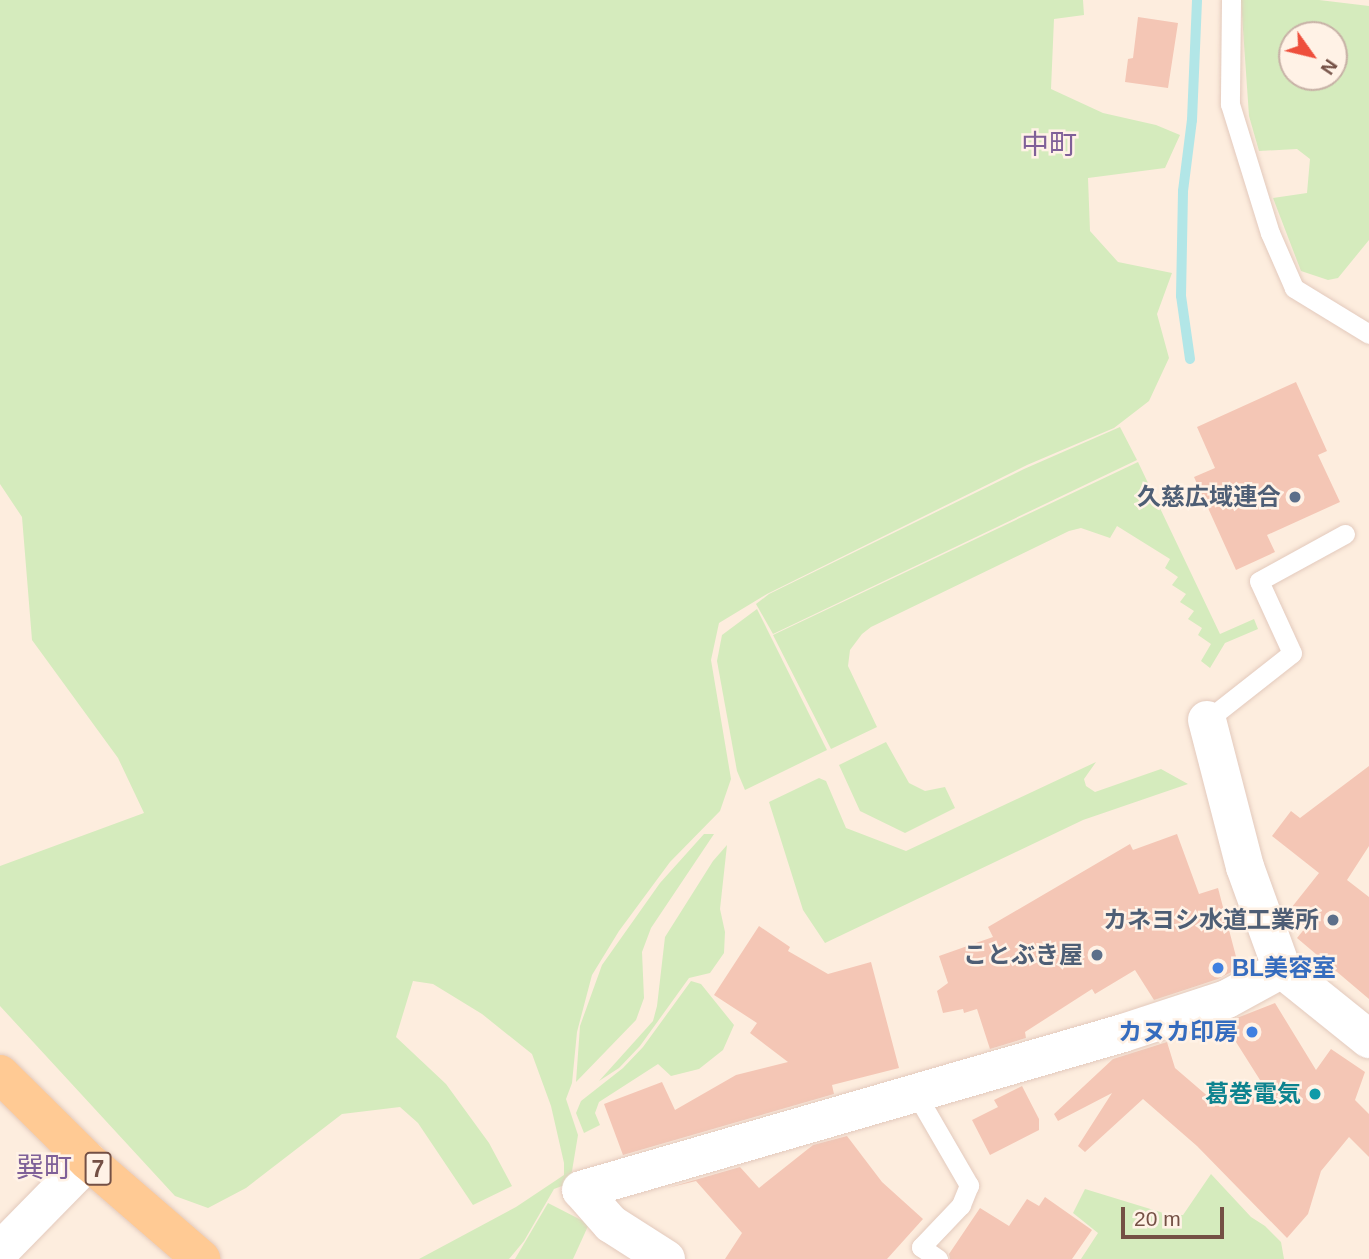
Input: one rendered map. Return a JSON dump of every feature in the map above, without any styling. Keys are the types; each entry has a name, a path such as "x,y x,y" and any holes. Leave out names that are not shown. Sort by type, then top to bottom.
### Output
{"main road":[{"name":"7","path":"0,1074 88,1161 201,1259"}],"street":[{"path":"1207,720 1245,867 1282,969 1369,1039"},
{"path":"666,1259 611,1224 581,1190 1123,1032 1227,999 1282,969"},
{"path":"0,1251 88,1161"}],"lane":[{"path":"1231,0 1230,104 1270,233 1294,288 1369,334"},
{"path":"1207,720 1292,653 1259,581 1345,534"},
{"path":"915,1092 968,1185 961,1205 921,1247 938,1259"}],"green space":[{"path":"0,0 1083,0 1084,15 1054,19 1051,89 1103,113 1156,125 1180,135 1165,168 1088,178 1090,231 1118,262 1172,273 1157,314 1169,358 1149,401 1114,428 1027,465 767,594 719,623 711,660 731,779 720,811 670,862 619,931 592,975 577,1032 572,1083 566,1099 578,1135 570,1183 554,1189 524,1241 509,1259 419,1259 516,1207 564,1175 564,1163 551,1106 532,1054 482,1014 433,984 413,981 396,1037 446,1084 489,1143 512,1186 473,1205 418,1123 400,1107 342,1114 246,1188 208,1208 175,1196 0,1006 0,866 144,813 118,758 32,640 22,517 0,484"},
{"path":"1241,0 1319,0 1369,6 1369,240 1338,278 1328,280 1301,271 1273,198 1307,193 1310,159 1297,149 1259,151 1249,116"},
{"path":"1120,427 1137,460 773,634 756,604 769,594 1024,469"},
{"path":"1138,462 1220,634 1254,619 1258,629 1225,643 1210,668 1201,661 1211,644 1198,635 1202,628 1188,619 1194,611 1180,602 1186,594 1172,585 1178,577 1165,568 1170,559 1117,526 1110,538 1081,528 1069,531 871,627 862,634 850,650 848,666 877,727 831,749 773,635"},
{"path":"757,609 827,750 745,790 737,771 717,661 722,635"},
{"path":"886,742 909,783 925,791 945,787 955,808 905,833 860,811 839,765"},
{"path":"1096,762 1084,779 1086,786 1095,792 1161,769 1188,784 1083,820 825,943 803,910 769,802 819,778 826,781 846,828 906,851"},
{"path":"704,834 714,834 651,928 642,952 644,998 636,1020 576,1082 580,1026 602,965 660,883"},
{"path":"727,845 720,909 725,932 724,953 710,973 689,978 640,1046 619,1068 599,1081 653,1021 665,937 713,861"},
{"path":"691,981 701,984 734,1025 723,1050 699,1069 671,1076 658,1064 599,1102 595,1113 600,1125 584,1133 576,1113 581,1101 623,1068 643,1047"},
{"path":"1211,1174 1251,1217 1281,1242 1284,1259 1081,1259 1098,1233 1073,1213 1085,1189 1170,1215 1183,1215"},
{"path":"548,1203 589,1224 573,1259 515,1259"}],"building":[{"path":"1138,17 1178,23 1168,88 1125,82 1128,59 1133,58"},
{"path":"1296,382 1327,451 1318,455 1340,502 1267,535 1275,552 1236,570 1194,477 1215,468 1197,427"},
{"path":"1369,766 1369,846 1347,880 1369,897 1369,999 1297,938 1306,927 1288,912 1319,873 1272,836 1291,811 1300,818"},
{"path":"1177,834 1199,894 1218,888 1239,968 1218,979 1154,1000 1135,970 1095,994 1092,989 1025,1032 1026,1038 990,1049 977,1009 964,1013 963,1009 943,1013 937,991 948,983 939,956 993,937 988,927 1130,844 1133,850"},
{"path":"759,926 790,947 788,951 828,974 871,962 899,1068 832,1085 834,1094 623,1155 604,1104 662,1082 675,1110 736,1075 788,1062 750,1033 757,1023 714,995"},
{"path":"1275,1003 1316,1070 1331,1049 1365,1072 1355,1100 1369,1114 1369,1157 1349,1137 1321,1171 1308,1214 1287,1238 1197,1146 1143,1099 1085,1152 1078,1146 1112,1093 1058,1121 1054,1114 1113,1059 1167,1042 1175,1068 1218,1105 1260,1080 1224,1023"},
{"path":"1022,1086 1039,1119 1039,1130 990,1155 972,1120 998,1107 994,1100"},
{"path":"847,1136 882,1182 923,1219 887,1259 725,1259 742,1233 696,1181 667,1188 740,1167 759,1188 813,1145"},
{"path":"1045,1197 1092,1230 1072,1259 950,1259 949,1254 980,1208 1009,1226 1027,1199 1039,1206"}],"waterway":[{"path":"1190,359 1181,296 1183,191 1192,120 1197,0"}],"place":[{"name":"久慈広域連合","path":"1295,497"},
{"name":"カネヨシ水道工業所","path":"1333,920"},
{"name":"ことぶき屋","path":"1097,955"},
{"name":"BL美容室","path":"1218,968"},
{"name":"カヌカ印房","path":"1252,1032"},
{"name":"葛巻電気","path":"1315,1094"}],"district":[{"name":"中町","path":"1049,145"},
{"name":"巽町","path":"44,1168"}]}
